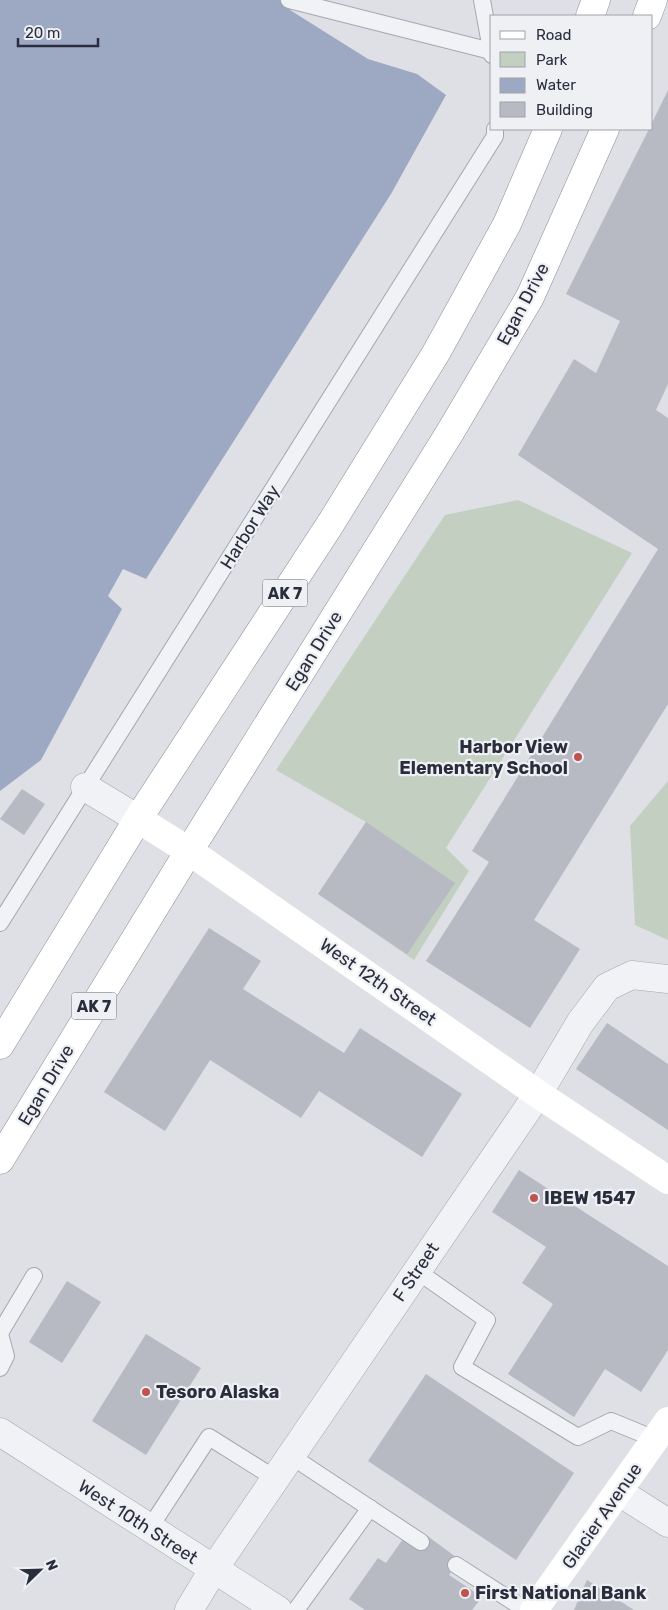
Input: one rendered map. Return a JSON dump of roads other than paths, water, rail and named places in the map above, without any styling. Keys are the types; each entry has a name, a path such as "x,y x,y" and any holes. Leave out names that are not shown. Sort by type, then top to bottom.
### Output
{"main road":[{"path":"590,15 596,0"},
{"path":"647,15 653,0"},
{"name":"AK 7","path":"1,1042 138,820 331,523 436,353 507,224 548,130"},
{"name":"Egan Drive","path":"0,1160 189,851 443,443 530,296 605,130"},
{"name":"West 12th Street","path":"138,820 189,851 538,1094 668,1180"},
{"name":"Glacier Avenue","path":"537,1608 662,1430"}],"street":[{"name":"West 12th Street","path":"85,787 138,820"},
{"name":"F Street","path":"189,1610 213,1570 538,1094 580,1023 607,987 632,975 668,979"},
{"name":"West 10th Street","path":"0,1432 278,1610"},
{"path":"620,1492 668,1523"}],"lane":[{"path":"289,0 490,53"},
{"path":"482,0 490,47"},
{"name":"Harbor Way","path":"0,923 495,136 495,130"},
{"path":"417,1271 487,1320 462,1367 578,1437 611,1420 662,1430"},
{"path":"0,1368 6,1356 0,1333 34,1276"},
{"path":"149,1529 209,1437 276,1479"},
{"path":"291,1456 421,1542"},
{"path":"296,1610 370,1508"},
{"path":"456,1565 537,1608"}],"water":[{"path":"0,0 295,0 290,10 368,59 417,74 446,95 391,194 146,579 123,569 108,596 122,609 41,760 0,791"}],"place":[{"name":"Harbor View Elementary School","path":"578,757"},
{"name":"IBEW 1547","path":"534,1198"},
{"name":"Tesoro Alaska","path":"146,1392"},
{"name":"First National Bank","path":"465,1593"}]}
